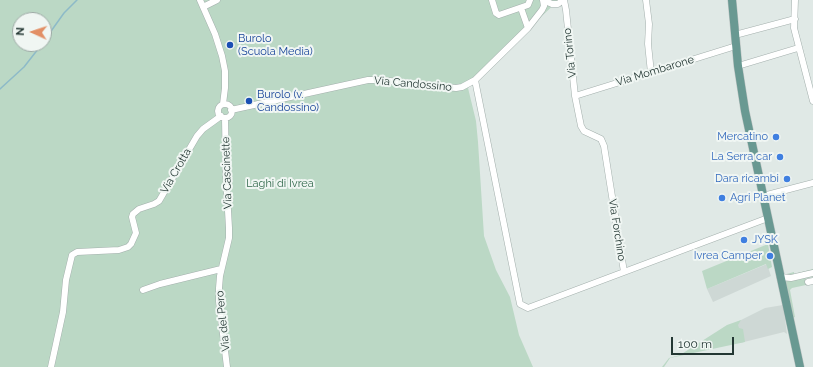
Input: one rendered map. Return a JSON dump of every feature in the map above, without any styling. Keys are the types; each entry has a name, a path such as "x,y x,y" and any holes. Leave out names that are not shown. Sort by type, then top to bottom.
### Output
{"main road":[{"path":"732,0 738,66 748,125 800,367"}],"street":[{"path":"200,0 215,34 225,71 225,95 230,116 223,117"},
{"path":"203,7 217,0"},
{"path":"492,0 496,13 499,15 528,5 530,0"},
{"path":"543,0 548,4 560,2"},
{"path":"542,10 544,6 543,0"},
{"path":"646,0 649,24 648,44 651,73"},
{"path":"795,0 794,28 813,101"},
{"name":"Via Torino","path":"560,2 566,10 575,96"},
{"name":"Via Candossino","path":"227,106 368,80 456,88 475,80 528,28 542,10 560,2"},
{"path":"521,8 528,28"},
{"path":"735,35 795,19"},
{"name":"Via Mombarone","path":"575,96 736,46"},
{"path":"738,66 798,48"},
{"path":"475,80 520,304 528,308 624,272"},
{"name":"Via Forchino","path":"575,96 581,126 584,131 601,139 604,146 624,272 768,218"},
{"name":"Via Cascinette","path":"227,106 220,106 218,113 223,117 229,228"},
{"name":"Via Crotta","path":"51,367 63,312 66,280 72,255 77,252 119,250 128,247 136,233 132,217 133,214 139,209 159,201 197,136 203,129 223,117"},
{"path":"763,196 813,182"},
{"name":"Via del Pero","path":"227,367 219,301 219,288 221,269 229,238 229,228"},
{"path":"143,290 160,284 221,269"},
{"path":"780,277 791,278 813,273"}],"shaded area":[{"path":"767,264 771,276 713,302 707,289"},
{"path":"783,305 787,334 784,332 740,343 733,324 765,308"}],"green space":[{"name":"Laghi di Ivrea","path":"0,0 559,0 468,88 476,121 484,236 496,270 510,297 519,335 533,367 0,367"},
{"path":"768,244 772,267 768,269 766,264 707,289 702,271"},
{"path":"813,269 813,277 805,279 806,285 792,288 790,290 795,317 793,318 783,275"},
{"path":"741,320 738,325 739,328 743,329 745,342 670,358 664,367 662,367 669,358 680,355 727,325"}],"waterway":[{"path":"52,30 64,13 77,0"},
{"path":"0,89 24,67 36,52"}],"place":[{"name":"Burolo (Scuola Media)","path":"230,45"},
{"name":"Burolo (v. Candossino)","path":"249,101"},
{"name":"Mercatino","path":"776,137"},
{"name":"La Serra car","path":"780,157"},
{"name":"Dara ricambi","path":"787,179"},
{"name":"Agri Planet","path":"722,198"},
{"name":"JYSK","path":"744,240"},
{"name":"Ivrea Camper","path":"770,256"}]}
